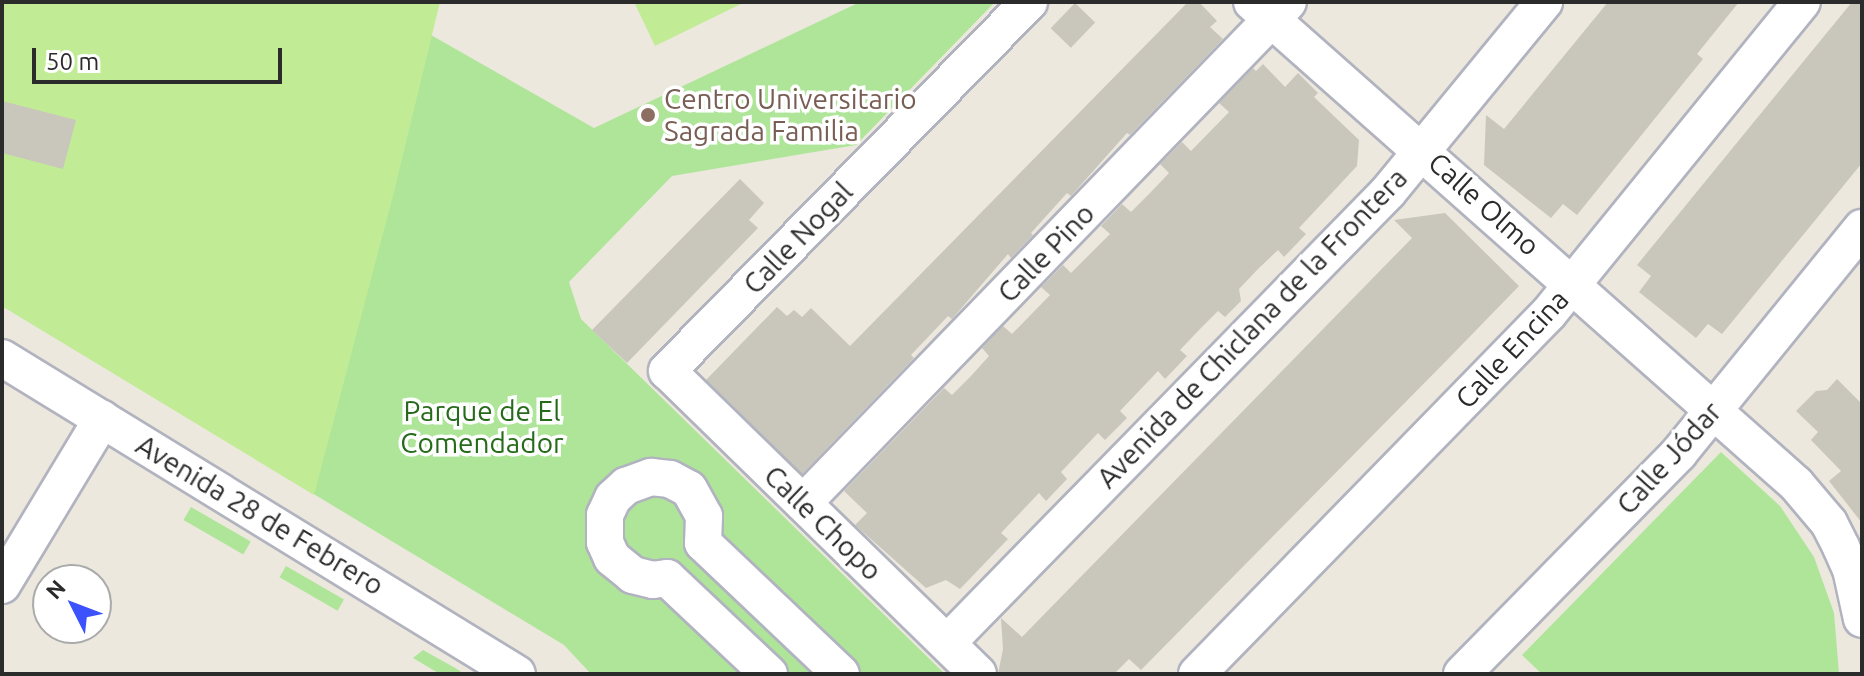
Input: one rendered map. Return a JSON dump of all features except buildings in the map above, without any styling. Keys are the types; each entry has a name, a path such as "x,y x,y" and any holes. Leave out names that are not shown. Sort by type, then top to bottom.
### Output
{"street":[{"name":"Calle Nogal","path":"667,371 1029,2"},
{"name":"Avenida de Chiclana de la Frontera","path":"947,643 1388,192 1544,2"},
{"name":"Calle Encina","path":"1197,674 1549,313 1802,2"},
{"name":"Calle Olmo","path":"1271,8 1423,150 1796,484 1829,523 1851,569 1862,619"},
{"name":"Calle Pino","path":"803,503 1271,8"},
{"name":"Calle Jódar","path":"1462,674 1679,453 1862,228"},
{"name":"Avenida 28 de Febrero","path":"2,358 517,674"},
{"name":"Calle Chopo","path":"667,371 978,674"},
{"path":"2,585 102,419"},
{"path":"769,674 667,578 643,578 625,571 612,558 603,533 605,515 613,498 626,486 651,477 670,479 689,489 704,516 703,543 841,674"}],"green space":[{"path":"2,2 440,2 394,192 314,495 2,306"},
{"path":"634,2 745,2 655,46"},
{"name":"Parque de El Comendador","path":"860,2 995,2 856,145 672,176 569,282 581,319 945,674 591,674 564,645 2,306 2,172 412,61 431,35 594,128"},
{"path":"1721,452 1780,506 1814,557 1834,613 1839,673 1542,674 1522,655"},
{"path":"191,507 251,542 243,554 184,520"},
{"path":"286,566 344,600 338,611 280,577"},
{"path":"423,650 464,674 440,674 413,658"}],"place":[{"name":"Centro Universitario Sagrada Familia","path":"648,115"}]}
